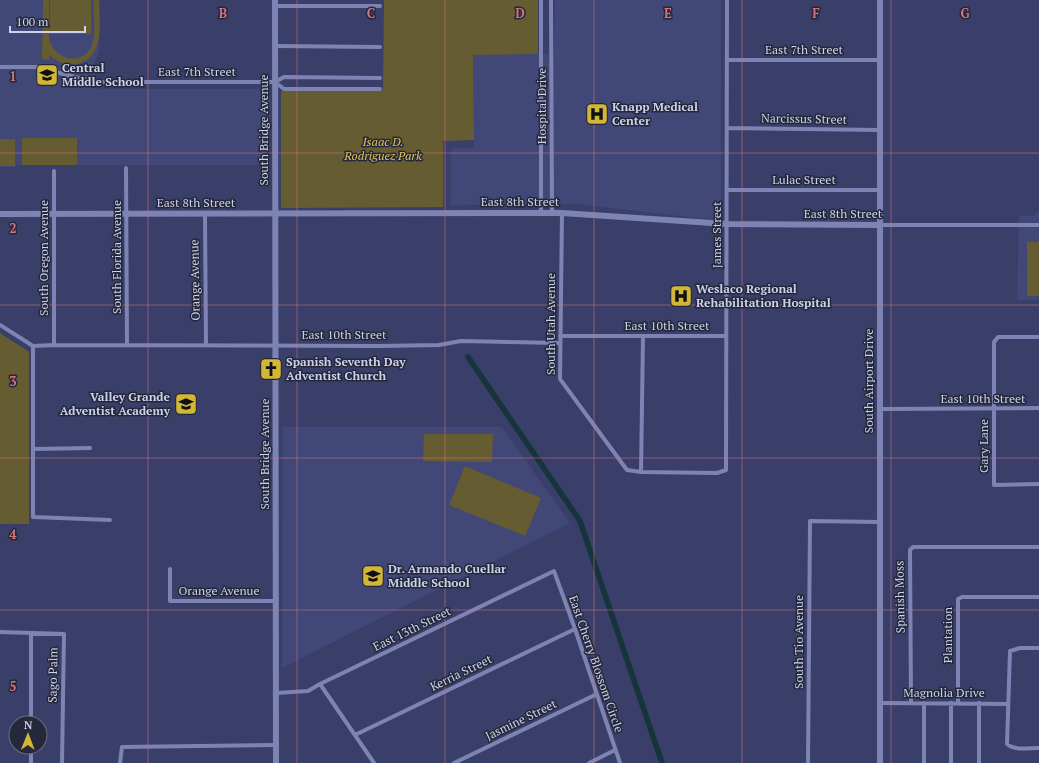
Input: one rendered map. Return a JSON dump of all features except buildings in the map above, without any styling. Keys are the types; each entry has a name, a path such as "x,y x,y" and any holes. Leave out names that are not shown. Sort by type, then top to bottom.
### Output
{"street":[{"name":"Hospital Drive","path":"541,0 541,213"},
{"name":"Hospital Drive","path":"551,0 552,213"},
{"name":"James Street","path":"642,472 717,473 726,470 727,0"},
{"name":"South Airport Drive","path":"880,0 880,763"},
{"path":"275,3 380,6"},
{"name":"South Bridge Avenue","path":"275,3 276,763"},
{"path":"276,46 380,47"},
{"name":"East 7th Street","path":"727,60 881,60"},
{"name":"East 7th Street","path":"0,66 36,67 100,82 275,82 284,78 380,78"},
{"name":"East 7th Street","path":"275,82 284,89 380,89"},
{"name":"Narcissus Street","path":"727,128 880,130"},
{"name":"South Florida Avenue","path":"126,168 127,345"},
{"name":"South Oregon Avenue","path":"54,171 54,345"},
{"name":"Lulac Street","path":"727,190 880,190"},
{"name":"East 8th Street","path":"0,214 126,215 562,213 727,224 1039,225"},
{"name":"South Utah Avenue","path":"562,213 560,379 627,470 642,472"},
{"name":"Orange Avenue","path":"205,214 206,346"},
{"path":"0,325 33,346 33,517 110,520"},
{"name":"East 10th Street","path":"560,336 726,336"},
{"path":"642,472 643,336"},
{"name":"Gary Lane","path":"1039,337 998,337 994,342 994,485 1039,484"},
{"name":"East 10th Street","path":"33,346 424,345 461,341 560,343"},
{"name":"East 10th Street","path":"880,409 1039,408"},
{"path":"34,449 90,448"},
{"name":"South Tio Avenue","path":"808,763 810,521 880,522"},
{"name":"Spanish Moss","path":"911,703 910,550 913,547 1039,546"},
{"name":"Orange Avenue","path":"170,569 170,601 276,601"},
{"name":"East Cherry Blossom Circle","path":"554,571 620,763"},
{"name":"East 13th Street","path":"276,693 308,691 554,571"},
{"name":"Plantation","path":"958,703 958,599 962,597 1039,597"},
{"name":"Kerria Street","path":"355,735 575,629"},
{"path":"0,632 31,633 31,715"},
{"name":"Sago Palm","path":"31,633 64,634 62,763"},
{"path":"1039,648 1020,648 1010,651 1007,744 1010,747 1017,748 1039,748"},
{"path":"320,684 374,763"},
{"name":"Jasmine Street","path":"454,763 597,694"},
{"name":"Magnolia Drive","path":"880,703 1008,704"},
{"path":"924,703 924,763"},
{"path":"951,703 951,763"},
{"path":"979,703 979,763"},
{"path":"120,763 122,747 276,745"},
{"path":"589,763 615,750"}],"shaded area":[{"path":"0,0 100,0 99,52 94,63 93,88 270,89 270,165 17,165 16,167 0,167"},
{"name":"Knapp Medical Center","path":"555,0 721,0 721,219 696,218 578,204 451,205 451,152 454,148 474,148 473,54 554,54"},
{"path":"1039,210 1039,300 1017,300 1019,216 1033,216"},
{"name":"Dr. Armando Cuellar Middle School","path":"283,427 502,427 570,523 282,668"}],"green space":[{"path":"43,0 49,0 49,38 52,45 61,55 68,58 74,58 81,57 91,47 94,36 94,0 99,0 99,38 93,54 86,60 77,64 66,64 49,55 49,60 42,59"},
{"path":"50,0 91,0 91,34 50,34"},
{"name":"Isaac D. Rodriguez Park","path":"384,0 538,0 538,54 473,55 474,140 443,141 443,207 281,208 281,91 383,90"},
{"path":"22,138 77,138 77,165 22,165"},
{"path":"0,139 15,139 15,166 0,166"},
{"path":"1027,242 1039,242 1039,296 1027,296"},
{"path":"0,333 29,352 29,524 0,524"},
{"path":"424,434 493,434 492,462 423,461"},
{"path":"465,466 541,498 525,536 449,505"}],"waterway":[{"path":"468,357 580,521 662,763"}],"place":[{"name":"Central Middle School","path":"47,75"},
{"name":"Knapp Medical Center","path":"597,114"},
{"name":"Weslaco Regional Rehabilitation Hospital","path":"681,296"},
{"name":"Spanish Seventh Day Adventist Church","path":"271,369"},
{"name":"Valley Grande Adventist Academy","path":"186,404"},
{"name":"Dr. Armando Cuellar Middle School","path":"373,576"}]}
